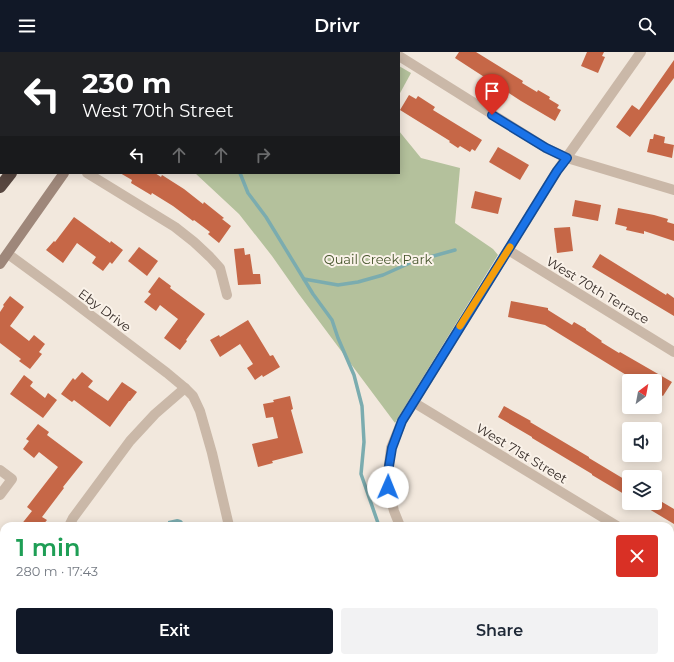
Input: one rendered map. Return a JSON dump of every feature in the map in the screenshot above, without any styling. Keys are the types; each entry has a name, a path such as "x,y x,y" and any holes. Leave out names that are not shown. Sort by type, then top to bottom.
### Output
{"highway":[{"path":"0,188 10,174"}],"street":[{"path":"398,522 388,487 388,472 392,448 402,421 557,171 640,52"},
{"path":"400,57 546,148 567,158 674,190"},
{"path":"0,264 63,174"},
{"path":"89,174 175,227 194,242 220,268 227,295"},
{"name":"West 70th Terrace","path":"508,250 674,352"},
{"name":"Eby Drive","path":"8,254 167,373 193,396 200,411 212,453 228,522"},
{"path":"72,522 130,442 155,414 185,388"},
{"name":"West 71st Street","path":"413,402 610,522"},
{"path":"0,470 12,479 0,495"}],"green space":[{"path":"400,67 411,73 400,93"},
{"name":"Quail Creek Park","path":"400,132 421,158 460,168 455,223 493,249 498,255 395,423 272,256 239,214 196,174 400,174"}],"water":[{"path":"177,519 182,522 168,522"}],"building":[{"path":"459,52 476,52 523,81 522,83 537,92 538,90 550,97 549,99 559,105 557,108 561,110 555,121 521,101 455,58"},
{"path":"587,52 604,52 602,56 605,57 598,73 581,66"},
{"path":"674,60 674,78 630,137 616,127 632,105 639,110"},
{"path":"409,95 416,99 418,96 435,107 433,110 482,140 475,151 472,149 470,152 460,146 458,148 449,142 450,141 400,110"},
{"path":"654,134 665,137 664,143 674,145 672,158 647,152 650,139 653,139"},
{"path":"498,147 529,165 520,180 489,162"},
{"path":"122,174 156,174 161,177 162,175 184,189 203,204 204,202 224,218 222,219 231,226 219,243 208,234 210,232 194,220 193,221 152,193 151,195 131,183 132,180"},
{"path":"475,191 502,198 498,214 471,208"},
{"path":"575,200 601,205 598,221 572,216"},
{"path":"618,208 668,219 667,222 674,224 674,241 644,231 644,234 626,230 627,227 615,224"},
{"path":"74,217 110,243 111,241 123,250 112,264 110,262 103,271 92,263 96,257 77,243 63,263 46,250 54,241 55,242"},
{"path":"570,227 573,251 557,253 554,228"},
{"path":"139,247 158,261 147,276 128,261"},
{"path":"244,248 245,255 250,254 253,274 260,274 261,284 238,285 234,249"},
{"path":"600,254 666,295 667,293 674,298 674,316 592,267"},
{"path":"159,277 171,286 170,288 205,314 180,350 164,338 178,319 160,305 156,311 144,302 151,294 148,292"},
{"path":"10,296 24,307 10,326 29,341 34,335 45,344 39,352 42,354 30,369 19,361 21,359 0,343 0,312"},
{"path":"511,301 548,308 548,310 572,325 574,322 586,329 602,341 601,342 658,374 625,374 545,325 508,317"},
{"path":"248,320 270,356 273,355 280,367 263,377 262,375 255,380 247,368 253,364 240,344 220,357 210,340 219,335 220,337"},
{"path":"82,372 93,381 88,387 108,401 122,382 137,392 110,427 74,400 72,402 61,394 73,378 75,380"},
{"path":"24,375 33,382 30,386 45,398 48,393 57,400 43,418 10,394"},
{"path":"662,376 672,382 662,395"},
{"path":"290,396 293,409 291,410 303,453 272,461 273,463 258,467 252,444 278,438 273,417 266,418 263,404 274,402 273,400"},
{"path":"504,406 531,421 530,422 622,478 622,493 532,437 498,417"},
{"path":"38,424 49,432 47,435 83,462 42,517 47,520 45,522 23,522 32,511 27,507 58,467 39,452 34,458 23,449 29,441 26,439"},
{"path":"662,502 674,509 674,522 671,522 651,510 662,510"}],"waterway":[{"path":"240,174 248,193 266,217 313,294 332,320 354,375 362,406 364,442 361,474 378,522"},
{"path":"304,279 338,285 358,282 383,275 412,262 455,250"}],"slow traffic":[{"path":"460,326 510,247"}],"route":[{"path":"388,487 388,472 392,448 402,421 557,171 567,158 546,148 492,115"}]}
